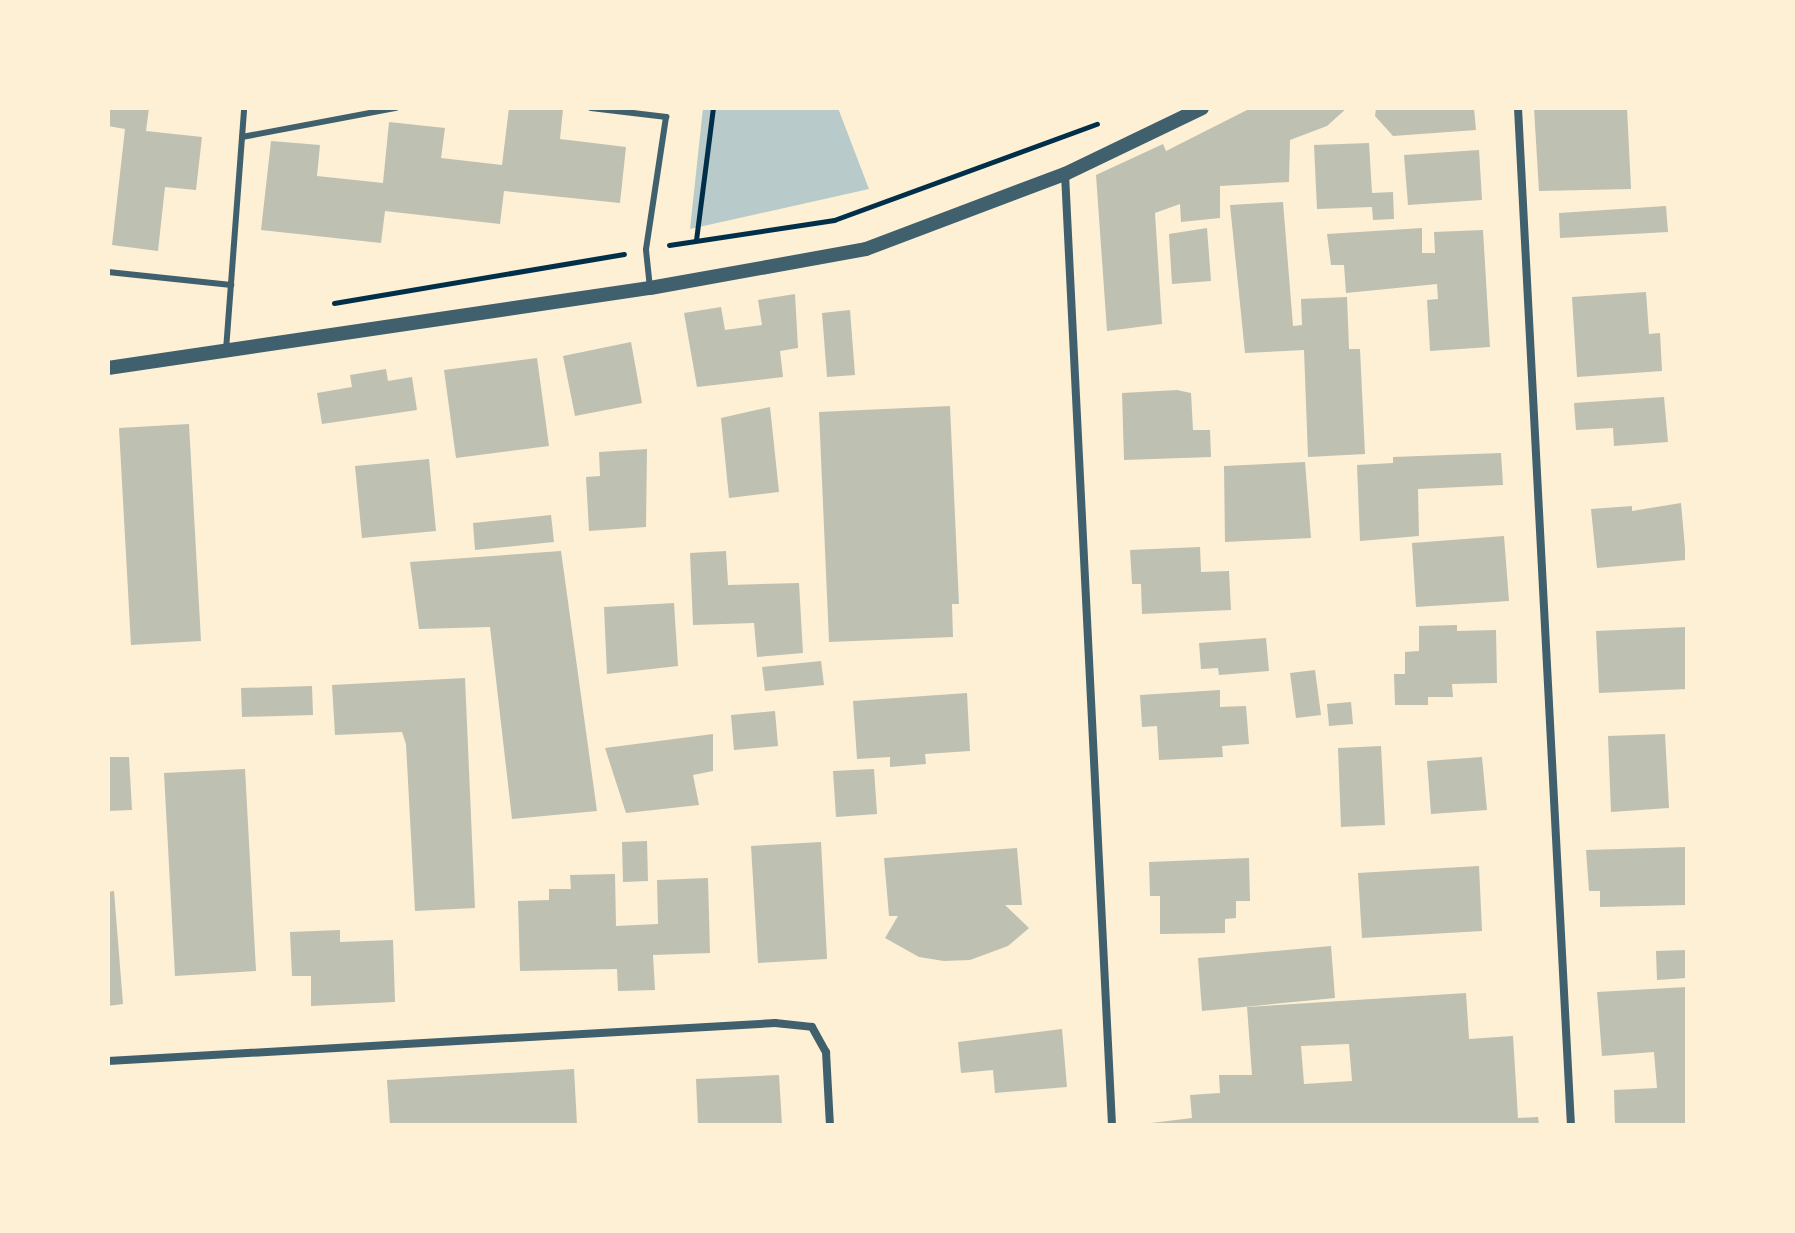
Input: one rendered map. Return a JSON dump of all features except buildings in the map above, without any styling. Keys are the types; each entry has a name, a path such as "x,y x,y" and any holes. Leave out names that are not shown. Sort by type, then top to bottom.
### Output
{"street":[{"path":"108,368 650,288 877,247 1065,174 1202,108"},
{"path":"1518,108 1571,1125"},
{"path":"1065,174 1112,1125"},
{"path":"108,1061 775,1023 812,1027 826,1052 830,1125"}],"lane":[{"path":"226,350 244,108"},
{"path":"242,137 396,108"},
{"path":"591,108 666,117"},
{"path":"650,288 646,250 667,108"},
{"path":"108,272 231,285"}],"path":[{"path":"696,240 713,108"}],"shaded area":[{"path":"703,108 838,108 869,189 690,229"}]}
